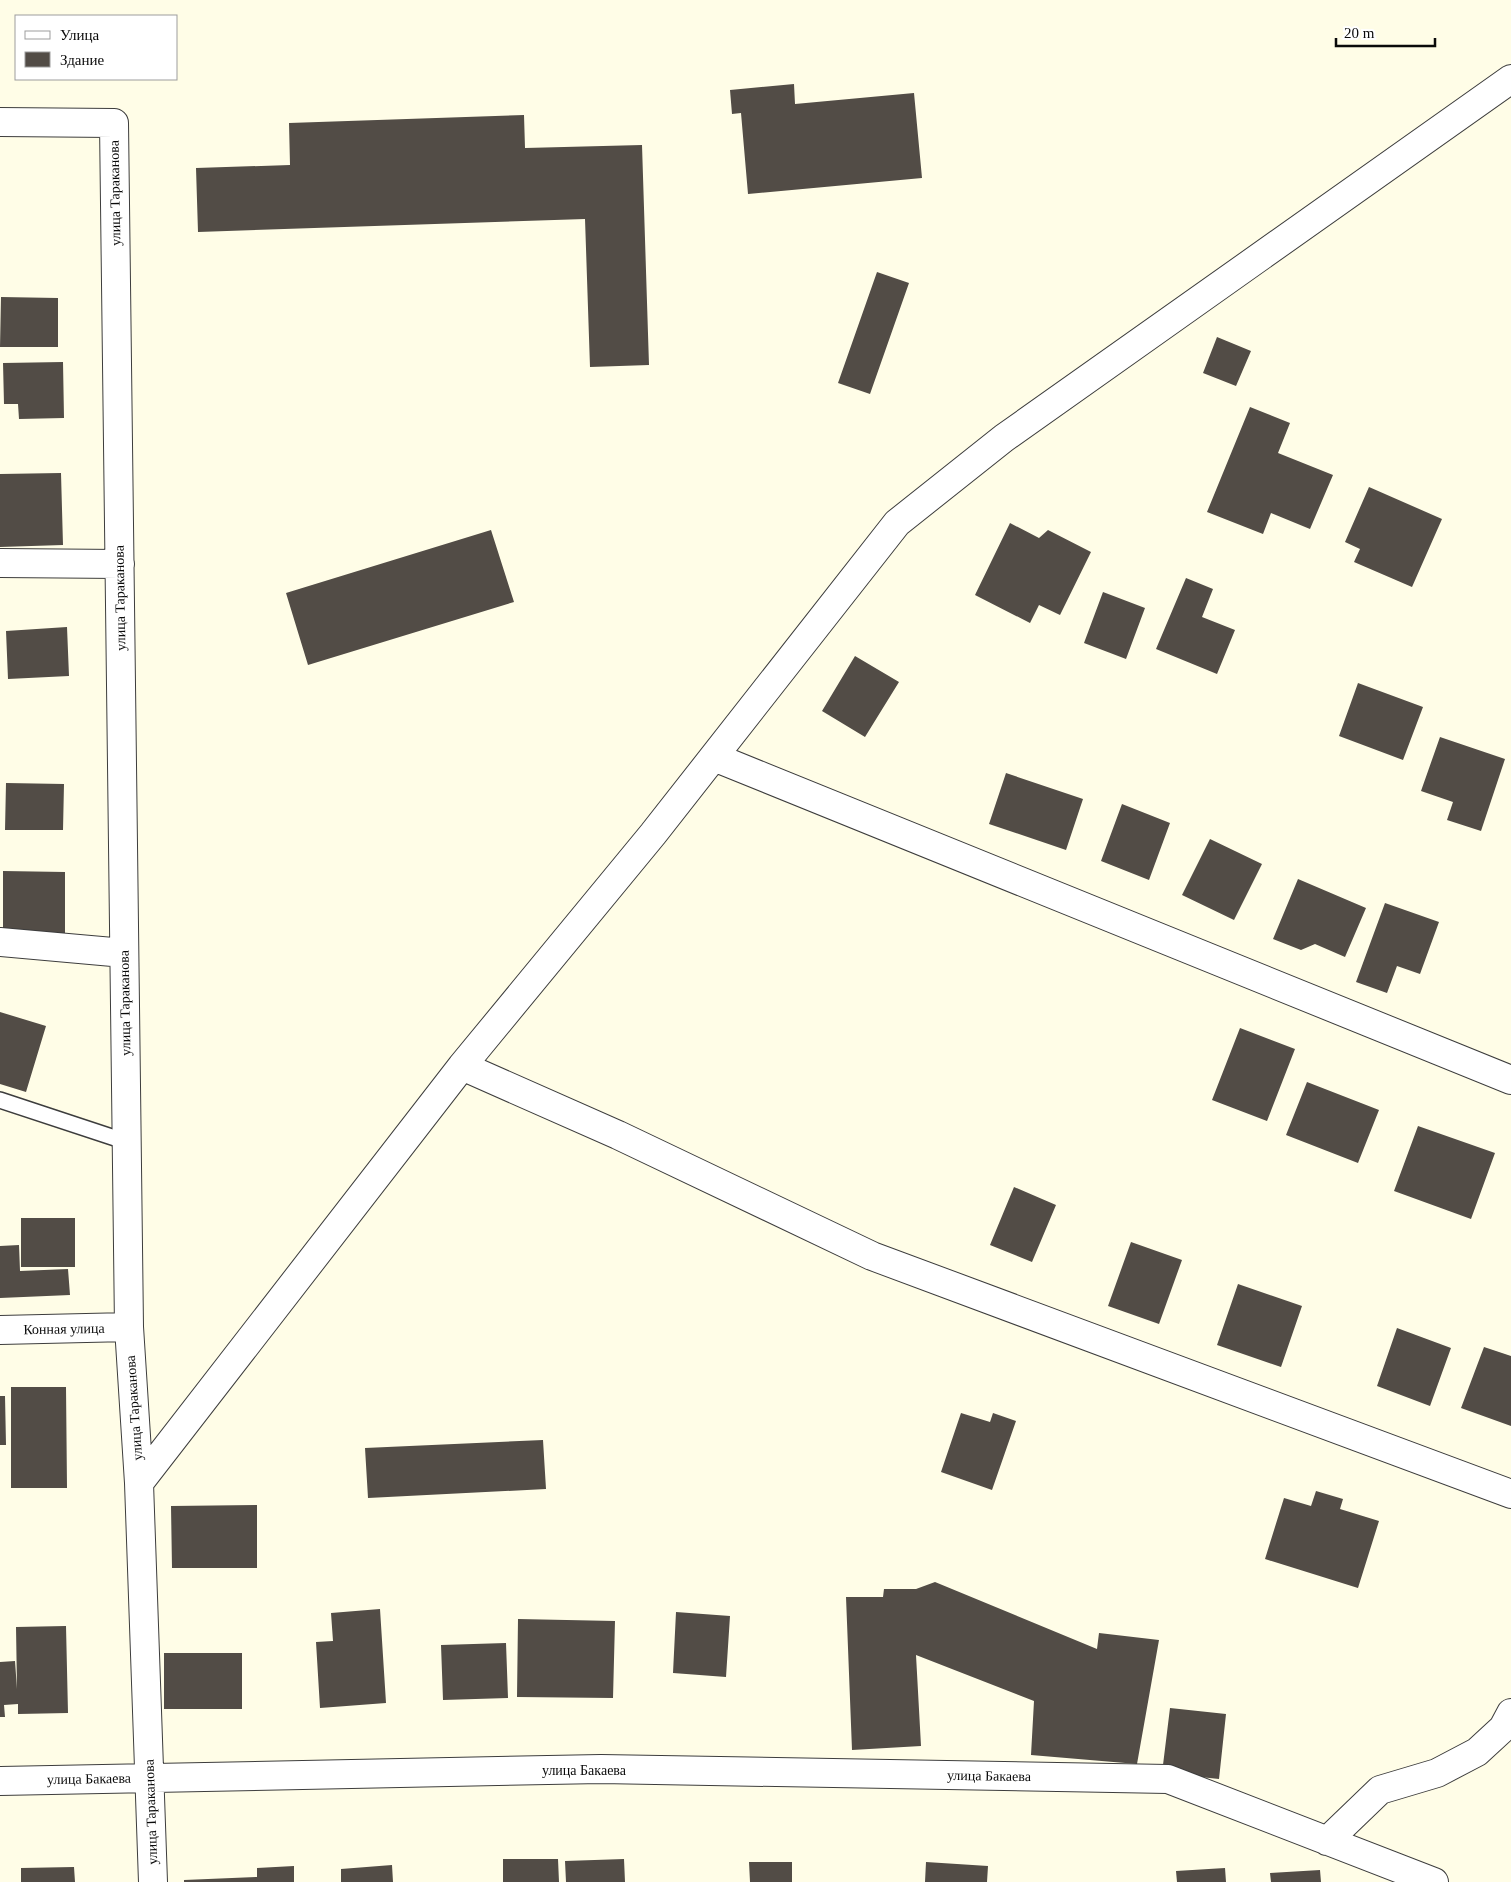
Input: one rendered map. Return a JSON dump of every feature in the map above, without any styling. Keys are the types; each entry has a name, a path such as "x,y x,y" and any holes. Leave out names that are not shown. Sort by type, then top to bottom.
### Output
{"street":[{"path":"139,1483 462,1066 654,834 897,522 1004,438 1511,79"},
{"name":"улица Тараканова","path":"0,122 114,123 129,1327 139,1483 153,1882"},
{"path":"0,563 120,564"},
{"path":"714,757 1511,1080"},
{"path":"0,942 124,953"},
{"path":"462,1066 618,1135 872,1256 1511,1494"},
{"name":"Конная улица","path":"0,1330 129,1327"},
{"path":"1434,1882 1327,1841 1380,1790 1437,1773 1477,1752 1503,1728 1511,1713"},
{"name":"улица Бакаева","path":"0,1781 600,1769 1168,1779 1327,1841"}],"lane":[{"path":"0,1100 127,1142"}],"building":[{"path":"794,84 795,104 914,93 922,178 748,194 741,113 732,114 730,90"},
{"path":"524,115 525,148 642,145 649,365 590,367 585,219 198,232 196,168 290,165 289,123"},
{"path":"877,272 909,283 870,394 838,383"},
{"path":"1,297 58,298 58,347 0,347"},
{"path":"1217,337 1251,351 1236,386 1203,373"},
{"path":"63,362 64,418 19,419 18,404 4,404 3,363"},
{"path":"1250,407 1290,423 1278,453 1333,475 1310,529 1271,513 1263,534 1207,512"},
{"path":"61,473 63,545 0,547 0,474"},
{"path":"1369,487 1442,519 1412,587 1354,562 1360,549 1345,542"},
{"path":"1010,523 1039,538 1048,530 1091,552 1060,615 1039,605 1030,623 975,595"},
{"path":"491,530 514,602 308,665 286,593"},
{"path":"1186,578 1213,589 1202,617 1235,630 1217,674 1156,649"},
{"path":"1103,592 1145,608 1126,659 1084,643"},
{"path":"67,627 69,676 8,679 6,631"},
{"path":"855,656 899,682 865,737 822,711"},
{"path":"1358,683 1423,707 1403,760 1339,736"},
{"path":"1440,737 1505,759 1481,831 1447,820 1453,802 1421,791"},
{"path":"1006,773 1083,799 1066,850 989,824"},
{"path":"6,783 64,784 63,830 5,830"},
{"path":"1122,804 1170,823 1149,880 1101,861"},
{"path":"1210,839 1262,864 1234,920 1182,895"},
{"path":"3,871 65,872 65,934 3,934"},
{"path":"1298,879 1366,908 1345,957 1315,944 1301,950 1273,939"},
{"path":"1385,903 1439,922 1420,974 1397,966 1387,993 1356,982"},
{"path":"0,1012 46,1026 26,1092 0,1084"},
{"path":"1240,1028 1295,1049 1267,1121 1212,1100"},
{"path":"1307,1082 1379,1110 1358,1163 1286,1135"},
{"path":"1418,1126 1495,1153 1471,1219 1394,1191"},
{"path":"1014,1187 1056,1205 1032,1262 990,1245"},
{"path":"21,1218 75,1218 75,1267 21,1267"},
{"path":"1131,1242 1182,1260 1159,1324 1108,1306"},
{"path":"19,1245 20,1271 68,1269 70,1295 0,1298 0,1246"},
{"path":"1238,1284 1302,1306 1281,1367 1217,1345"},
{"path":"1397,1328 1451,1348 1430,1406 1377,1386"},
{"path":"1484,1347 1511,1356 1511,1426 1461,1408"},
{"path":"11,1387 66,1387 67,1488 11,1488"},
{"path":"0,1396 5,1396 6,1445 0,1445"},
{"path":"961,1413 990,1422 993,1413 1016,1421 992,1490 941,1472"},
{"path":"543,1440 546,1489 368,1498 365,1448"},
{"path":"1316,1491 1343,1499 1340,1509 1379,1521 1358,1588 1265,1559 1284,1498 1311,1506"},
{"path":"257,1505 257,1568 172,1568 171,1506"},
{"path":"935,1582 1097,1649 1099,1633 1159,1640 1137,1764 1031,1755 1034,1701 916,1655 921,1746 852,1750 846,1597 883,1597 884,1589 916,1589"},
{"path":"380,1609 386,1703 320,1708 316,1642 333,1641 331,1613"},
{"path":"676,1612 730,1616 726,1677 673,1673"},
{"path":"518,1619 615,1621 613,1698 517,1697"},
{"path":"66,1626 68,1713 18,1714 18,1704 4,1705 5,1717 0,1717 0,1662 15,1661 17,1689 16,1627"},
{"path":"506,1643 508,1698 443,1700 441,1645"},
{"path":"164,1653 242,1653 242,1709 164,1709"},
{"path":"1170,1708 1226,1714 1219,1779 1162,1773"},
{"path":"503,1859 558,1859 559,1882 503,1882"},
{"path":"624,1859 625,1882 566,1882 565,1861"},
{"path":"749,1862 792,1862 792,1882 750,1882"},
{"path":"926,1862 988,1866 987,1882 925,1882"},
{"path":"392,1865 393,1882 341,1882 341,1869"},
{"path":"294,1866 294,1882 184,1882 184,1880 257,1877 257,1868"},
{"path":"74,1867 75,1882 21,1882 21,1868"},
{"path":"1225,1868 1226,1882 1177,1882 1176,1871"},
{"path":"1320,1870 1321,1882 1271,1882 1270,1873"}]}
